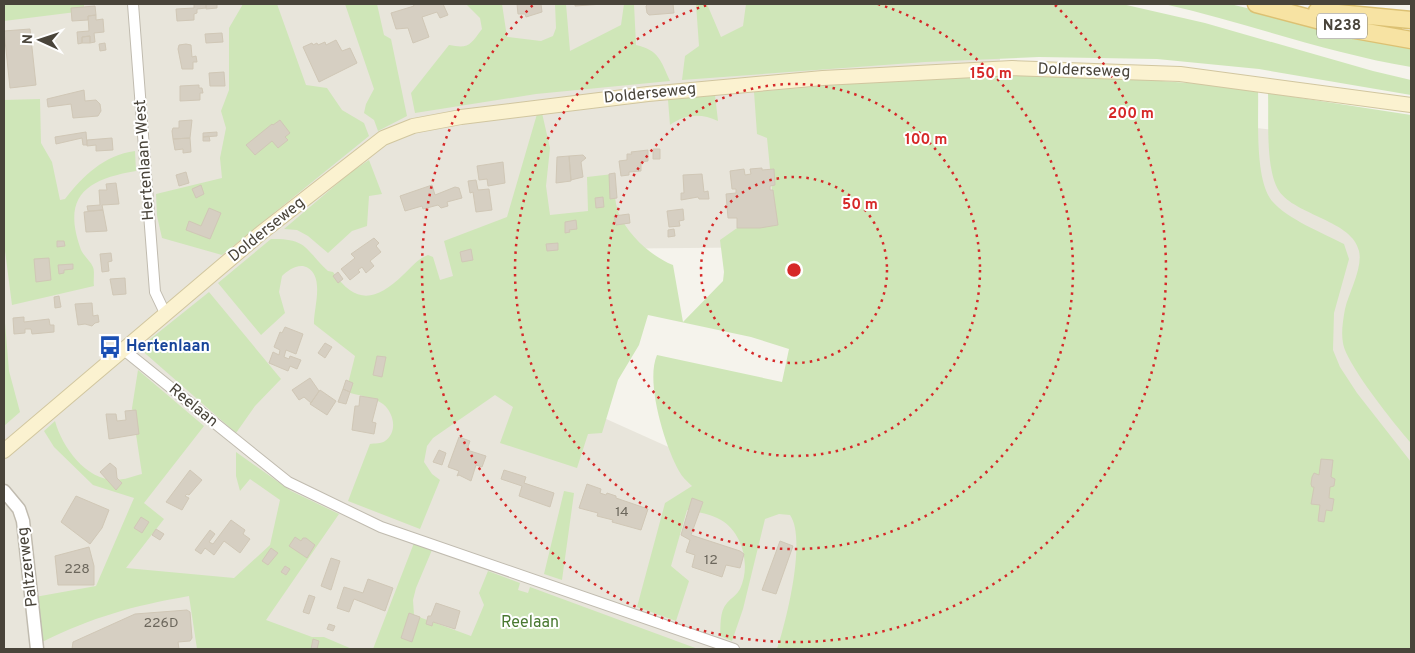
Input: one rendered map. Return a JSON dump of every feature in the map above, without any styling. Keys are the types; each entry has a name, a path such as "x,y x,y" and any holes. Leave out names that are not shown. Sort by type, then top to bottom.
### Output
{"main road":[{"name":"N238","path":"1256,4 1355,30 1411,40"},
{"name":"N238","path":"1274,8 1411,20"},
{"name":"Dolderseweg","path":"4,452 261,233 383,138 413,126 461,117 648,94 823,78 1012,68 1180,74 1411,105"}],"street":[{"name":"Hertenlaan-West","path":"133,4 155,292 165,313"},
{"name":"Reelaan","path":"124,350 288,482 381,527 734,649"},
{"name":"Paltzerweg","path":"4,491 19,509 23,521 37,649"}],"shaded area":[{"path":"4,4 1002,4 999,85 791,247 584,249 513,377 944,571 1211,123 1411,145 1411,649 4,649"}],"green space":[{"path":"4,4 84,4 84,11 4,21"},
{"path":"243,4 277,4 306,85 327,88 342,110 364,123 369,136 222,255 162,238 157,216 156,194 222,178 220,158 226,128 221,111 229,90 229,28"},
{"path":"345,4 377,4 384,35 391,39 407,116 378,131 374,120 364,113 366,104 374,89"},
{"path":"466,4 502,4 507,37 541,41 553,36 556,28 555,4 566,4 570,51 621,25 624,4 634,4 636,45 650,50 658,57 670,81 536,94 415,113 411,93 449,45 465,46 475,39 482,29 480,18"},
{"path":"696,4 707,4 721,37 743,26 746,4 1122,4 1205,23 1411,80 1411,95 1259,69 1157,59 1039,57 925,62 682,80 685,56 699,46"},
{"path":"1164,4 1230,4 1411,47 1411,67 1349,54"},
{"path":"1065,74 1258,88 1260,163 1266,191 1272,201 1287,214 1344,244 1349,259 1334,313 1333,350 1340,367 1357,393 1411,462 1411,649 777,649 790,601 796,561 795,527 790,515 779,514 765,519 743,609 732,641 720,636 722,615 724,607 740,589 745,570 745,560 740,541 735,533 729,526 713,516 687,510 671,566 689,581 676,621 637,607 665,503 692,486 679,471 668,446 658,414 653,381 654,367 657,355 782,382 789,349 751,337 648,315 639,345 618,380 602,433 588,434 577,468 500,443 513,407 495,395 433,438 427,446 424,462 432,474 440,480 420,529 348,501 370,444 385,441 392,433 393,422 390,412 383,404 370,398 346,392 355,356 314,324 317,292 315,275 303,266 297,266 282,276 279,292 285,313 261,335 218,283 271,239 283,239 299,243 310,251 328,271 333,272 350,290 367,296 384,290 393,284 418,261 428,255 433,257 440,280 453,276 444,241 507,217 537,114 542,113 550,148 546,186 550,215 588,211 587,177 613,174 616,205 628,230 649,251 673,265 683,322 723,281 724,272 720,240 771,204 773,199 767,138 757,134 754,92 920,78"},
{"path":"1268,93 1411,115 1411,443 1362,379 1346,353 1343,343 1342,331 1345,309 1360,258 1354,241 1346,232 1335,225 1287,199 1279,191 1275,182 1270,157"},
{"path":"715,95 718,121 712,118 693,116 681,119 670,125 668,100"},
{"path":"40,99 41,143 52,162 60,200 65,199 79,182 95,168 124,153 135,151 136,171 119,174 92,185 83,192 77,202 74,214 75,229 81,250 93,267 94,286 12,305 4,243 4,100"},
{"path":"369,160 382,194 369,196 367,226 352,231 328,253 308,236 297,230 284,229 351,172"},
{"path":"209,292 281,379 255,406 236,433 139,348"},
{"path":"4,311 9,371 20,412 4,426"},
{"path":"138,370 204,426 144,503 164,519 126,568 234,578 270,545 280,500 250,479 240,491 236,476 236,452 291,491 339,514 266,620 312,637 324,637 352,649 197,649 189,596 113,613 42,642 35,597 96,586 134,498 93,485 54,447 44,431 55,421 58,431 69,451 85,468 104,479 125,479 142,474 132,408"},
{"path":"564,491 574,493 562,580 544,574"},
{"path":"414,543 432,550 413,600 414,615 419,617 471,636 484,605 479,593 488,571 520,583 518,590 528,593 530,587 698,649 373,649"}],"building":[{"path":"194,4 206,4 206,8 197,9 197,13 194,14 194,20 177,21 176,9 194,8"},
{"path":"206,4 217,4 217,8 206,9"},
{"path":"413,4 443,4 448,15 440,18 437,12 422,17 429,37 413,43 408,28 396,29 391,13 414,6"},
{"path":"517,4 541,4 542,12 526,17 525,14 518,14"},
{"path":"575,4 603,4 575,6"},
{"path":"648,4 673,4 674,13 649,15 646,6"},
{"path":"95,6 96,15 88,16 88,20 72,21 71,8"},
{"path":"96,15 96,20 103,19 104,32 94,33 95,42 90,43 90,36 82,37 82,43 78,44 77,32 89,31 88,16"},
{"path":"30,29 36,85 10,88 4,31"},
{"path":"222,33 223,42 206,43 205,34"},
{"path":"90,36 90,43 82,43 82,37"},
{"path":"336,40 342,51 350,48 357,63 319,82 303,47 312,43 313,45 317,43 318,45 325,42 326,45"},
{"path":"105,43 106,50 100,51 99,44"},
{"path":"179,45 191,45 192,57 196,56 197,62 193,62 193,69 182,69 178,49"},
{"path":"224,72 225,86 210,86 209,73"},
{"path":"199,85 203,93 200,93 200,100 180,101 180,86"},
{"path":"84,90 85,101 96,100 100,104 101,111 98,116 73,118 71,104 48,107 47,99"},
{"path":"192,120 190,138 173,139 173,128 179,128 179,121"},
{"path":"280,120 290,133 285,137 288,140 278,148 272,141 255,155 246,145 272,124"},
{"path":"86,132 87,145 83,145 82,138 56,144 55,137"},
{"path":"217,132 217,136 203,137 203,133"},
{"path":"209,136 210,141 203,141 203,137"},
{"path":"112,138 113,150 96,151 96,145 87,146 87,140"},
{"path":"190,138 191,152 183,153 183,149 175,150 173,139"},
{"path":"653,149 660,149 660,159 653,159"},
{"path":"648,150 648,161 641,162 641,171 629,172 629,175 621,176 619,161 627,160 627,154 632,154 631,152"},
{"path":"583,155 586,158 581,162 583,177 571,180 569,156"},
{"path":"569,156 571,181 556,183 557,157"},
{"path":"503,162 505,183 488,186 487,179 479,180 477,166"},
{"path":"762,168 762,170 774,169 775,185 770,186 770,190 773,190 778,225 760,228 737,228 737,218 728,218 726,194 736,193 736,189 732,189 730,171 744,169 745,175 751,174 750,169"},
{"path":"186,172 189,183 179,186 176,175"},
{"path":"615,173 617,198 610,199 609,174"},
{"path":"702,174 704,192 708,191 709,199 699,199 698,197 681,200 681,193 684,193 683,175"},
{"path":"476,180 478,190 489,189 492,210 476,212 473,192 470,193 468,181"},
{"path":"116,183 119,204 102,205 103,210 88,211 87,206 100,205 99,190 107,190 106,184"},
{"path":"201,185 204,194 196,198 192,189"},
{"path":"432,185 435,195 455,187 459,188 462,198 447,202 448,206 441,208 438,205 423,209 422,206 405,211 400,196"},
{"path":"603,197 604,207 596,208 595,198"},
{"path":"209,208 221,213 210,239 186,230 189,221 201,226"},
{"path":"683,209 684,220 679,221 680,226 669,227 667,211"},
{"path":"103,210 107,231 86,232 84,212"},
{"path":"629,214 630,223 616,225 614,216"},
{"path":"576,220 577,229 569,230 570,232 565,233 565,222"},
{"path":"674,229 675,236 668,237 668,230"},
{"path":"374,238 379,243 376,246 381,252 370,261 374,266 366,273 362,267 358,270 360,272 350,280 341,269 355,258 351,254"},
{"path":"57,241 64,241 65,246 57,247"},
{"path":"558,243 558,250 547,251 546,244"},
{"path":"471,249 473,260 462,262 460,252"},
{"path":"111,253 112,261 108,262 109,271 102,272 100,254"},
{"path":"49,258 51,280 36,282 34,259"},
{"path":"73,264 73,269 64,270 64,273 59,274 58,265"},
{"path":"338,272 343,279 338,283 333,276"},
{"path":"125,278 126,294 113,295 110,279"},
{"path":"59,296 61,307 55,308 54,297"},
{"path":"92,303 93,316 98,315 99,322 92,326 78,325 75,304"},
{"path":"24,317 24,322 49,319 50,325 54,325 54,332 32,334 31,329 25,329 25,333 14,334 13,318"},
{"path":"285,327 303,334 296,354 286,350 284,357 289,359 290,356 301,360 297,369 290,366 288,371 269,363 273,352 279,355 280,350 274,347 280,332 282,333"},
{"path":"325,343 332,347 325,358 318,353"},
{"path":"377,356 386,357 382,377 373,375"},
{"path":"310,378 319,391 311,403 304,397 299,400 292,390"},
{"path":"346,380 353,383 350,392 343,389"},
{"path":"343,389 350,392 346,404 338,402"},
{"path":"320,390 336,401 327,415 310,404"},
{"path":"360,396 378,399 372,422 376,423 374,434 352,430 355,406 359,406"},
{"path":"136,410 139,434 109,439 106,414 116,414 117,421 126,420 125,411"},
{"path":"459,437 470,441 467,450 486,456 482,467 476,465 471,481 459,475 457,476 459,471 448,467"},
{"path":"439,450 446,453 442,465 433,462"},
{"path":"1321,459 1333,460 1331,477 1335,479 1334,486 1330,487 1329,498 1334,499 1332,511 1326,510 1324,522 1318,521 1320,505 1311,504 1314,487 1311,484 1312,477 1314,473 1319,475"},
{"path":"110,463 116,468 117,478 122,483 116,490 100,472"},
{"path":"190,470 202,480 189,495 185,496 189,498 182,510 166,502"},
{"path":"504,470 526,477 524,483 554,493 550,507 519,496 522,486 501,479"},
{"path":"587,484 601,489 600,493 616,496 616,498 648,509 641,530 612,522 613,520 597,516 598,513 579,508"},
{"path":"76,496 109,510 102,528 90,544 61,522"},
{"path":"692,498 703,502 691,535 740,551 744,554 740,568 726,565 722,577 692,567 695,555 686,552 690,540 681,535"},
{"path":"141,517 149,522 142,533 134,528"},
{"path":"231,520 245,530 243,534 250,539 240,553 224,541 214,555 205,548 201,554 195,550 210,530 215,534 209,542 213,544"},
{"path":"156,529 164,534 160,540 152,535"},
{"path":"295,537 301,541 303,538 306,538 315,545 307,558 289,546"},
{"path":"780,541 793,546 776,594 762,590"},
{"path":"89,547 94,566 94,585 58,585 55,556"},
{"path":"271,548 278,553 268,565 262,561"},
{"path":"331,558 340,561 331,590 321,586"},
{"path":"285,566 290,569 286,575 281,572"},
{"path":"368,579 393,588 385,611 354,599 349,612 337,608 344,587 363,593"},
{"path":"309,595 315,597 309,614 303,612"},
{"path":"436,603 460,611 455,629 433,622 432,626 426,624 428,616 431,616"},
{"path":"187,610 190,612 192,638 190,641 178,642 179,649 72,649 73,642 135,614"},
{"path":"409,613 420,617 412,642 401,638"},
{"path":"329,624 335,626 333,631 327,629"},
{"path":"313,639 319,641 317,649 311,649"}],"place":[{"name":"Hertenlaan","path":"110,347"}]}
